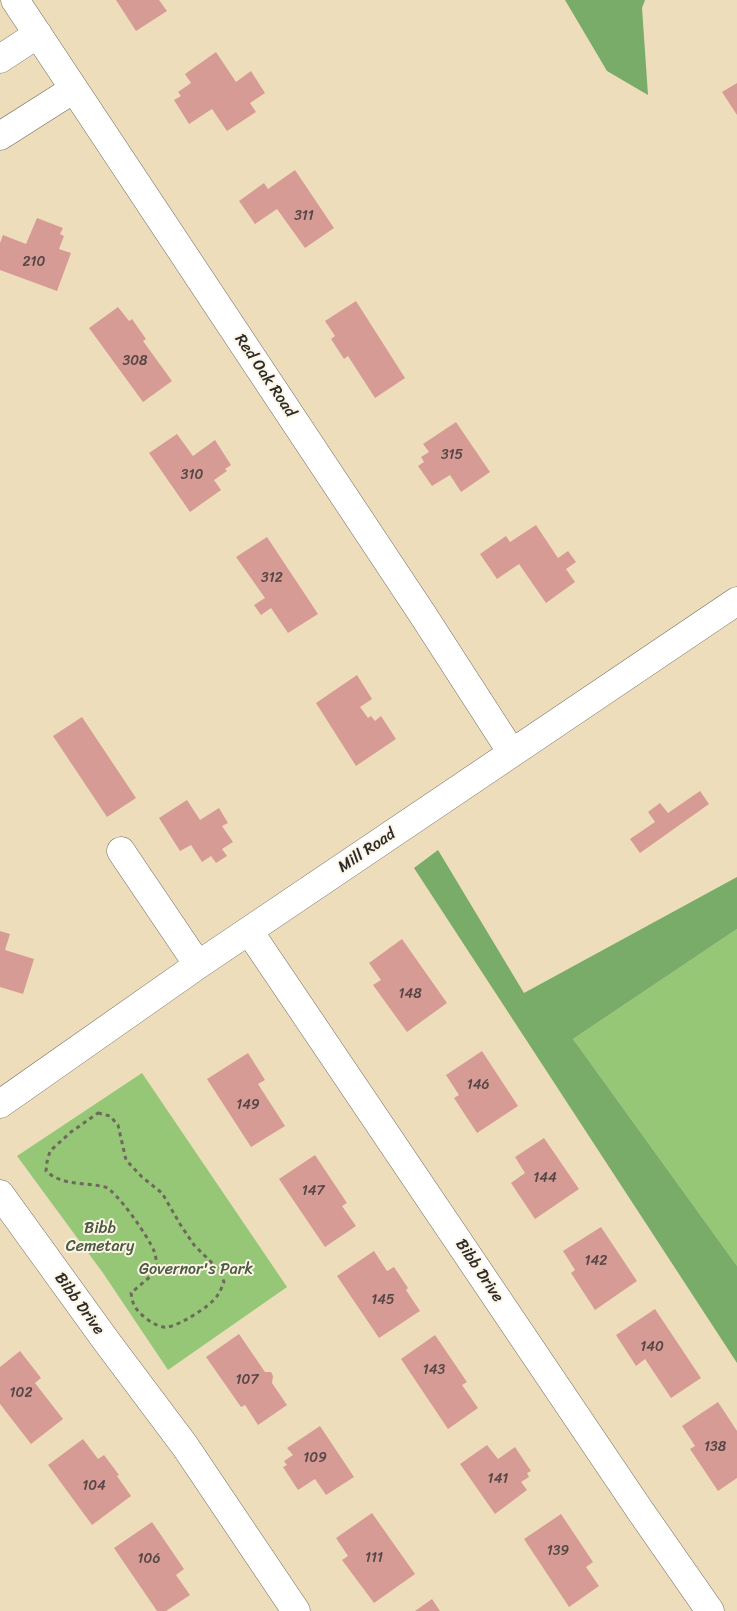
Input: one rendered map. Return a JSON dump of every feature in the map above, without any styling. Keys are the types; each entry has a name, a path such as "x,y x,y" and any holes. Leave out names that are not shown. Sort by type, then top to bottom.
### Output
{"street":[{"name":"Red Oak Road","path":"15,0 418,607 512,753"},
{"path":"0,59 38,34"},
{"path":"0,136 74,89"},
{"name":"Mill Road","path":"0,1104 198,965 737,601"},
{"path":"121,852 198,965"},
{"name":"Bibb Drive","path":"249,931 639,1509 710,1611"},
{"name":"Bibb Drive","path":"0,1194 185,1446 296,1611"}],"path":[{"path":"98,1113 110,1116 118,1125 126,1160 142,1178 162,1192 173,1214 194,1245 219,1270 224,1282 217,1297 201,1310 179,1323 167,1327 156,1324 143,1316 134,1306 131,1293 152,1274 157,1266 155,1252 121,1202 107,1188 63,1180 52,1176 46,1171 50,1152 71,1132 98,1113"}],"green space":[{"path":"565,0 645,0 642,8 648,95 607,71"},
{"path":"438,850 524,993 737,877 737,929 573,1039 737,1266 737,1363 414,868"},
{"path":"737,929 737,1266 573,1039"},
{"name":"Governor's Park","path":"142,1073 287,1287 168,1370 103,1273 17,1156"}],"building":[{"path":"116,0 159,0 167,11 136,31"},
{"path":"216,52 236,82 251,71 265,93 250,103 256,112 227,131 212,109 189,124 174,100 181,96 178,92 191,83 185,74"},
{"path":"737,83 737,115 722,92"},
{"path":"295,170 334,228 305,248 277,209 255,224 239,201 264,183 268,189"},
{"path":"37,218 63,228 60,234 64,236 59,249 71,253 57,291 0,270 0,243 3,235 26,244"},
{"path":"356,301 405,378 375,398 348,356 344,359 331,339 335,336 325,321"},
{"path":"118,307 129,321 132,319 146,339 143,341 172,381 143,402 89,328"},
{"path":"456,422 490,472 461,492 450,475 432,486 418,466 424,462 421,457 429,452 423,444"},
{"path":"177,434 193,456 215,440 231,465 225,469 227,471 214,480 221,490 190,512 149,453"},
{"path":"536,525 558,558 568,551 576,562 566,569 575,582 546,603 519,564 497,579 480,554 506,536 510,542"},
{"path":"267,537 318,614 288,633 271,608 261,615 254,605 265,598 236,557"},
{"path":"357,675 372,699 360,707 368,718 371,716 375,721 381,716 396,739 356,766 316,703"},
{"path":"82,717 136,798 107,817 53,736"},
{"path":"700,791 709,804 640,853 630,839 655,822 648,812 660,803 668,813"},
{"path":"187,800 200,820 219,808 228,823 222,826 233,842 222,849 227,856 216,863 211,856 202,862 191,845 180,851 159,818"},
{"path":"0,931 10,934 5,950 34,959 23,994 0,987"},
{"path":"402,939 447,1003 407,1032 373,985 381,980 369,963"},
{"path":"482,1051 518,1106 477,1133 454,1098 459,1095 446,1075"},
{"path":"248,1053 265,1080 258,1084 285,1126 251,1147 207,1079"},
{"path":"544,1138 579,1189 535,1219 511,1183 525,1173 515,1157"},
{"path":"315,1155 347,1203 342,1206 356,1226 325,1247 279,1179"},
{"path":"601,1227 637,1281 595,1310 571,1273 575,1270 563,1251"},
{"path":"374,1251 387,1271 394,1267 420,1311 379,1338 337,1276"},
{"path":"655,1309 701,1378 671,1398 645,1359 636,1366 616,1335"},
{"path":"239,1334 265,1372 271,1372 273,1376 272,1383 287,1405 258,1425 245,1405 241,1407 206,1357"},
{"path":"435,1335 467,1382 462,1385 478,1408 448,1429 401,1359"},
{"path":"20,1351 41,1378 35,1383 63,1419 31,1444 0,1404 0,1367"},
{"path":"718,1402 737,1431 737,1478 718,1491 690,1449 695,1446 682,1426"},
{"path":"320,1426 354,1477 326,1495 315,1479 298,1490 283,1467 287,1465 284,1461 293,1455 287,1448"},
{"path":"83,1439 98,1459 104,1455 119,1475 117,1476 131,1496 92,1525 48,1465"},
{"path":"487,1445 498,1459 515,1447 531,1471 527,1473 529,1477 521,1482 527,1490 495,1514 460,1464"},
{"path":"372,1513 415,1574 374,1603 342,1560 348,1556 336,1538"},
{"path":"561,1514 593,1562 586,1567 599,1586 569,1607 524,1539"},
{"path":"152,1522 184,1569 176,1575 190,1595 166,1611 157,1611 114,1548"},
{"path":"432,1599 440,1611 415,1611"}],"park label":[{"name":"Bibb Cemetary","path":"100,1238"}]}
